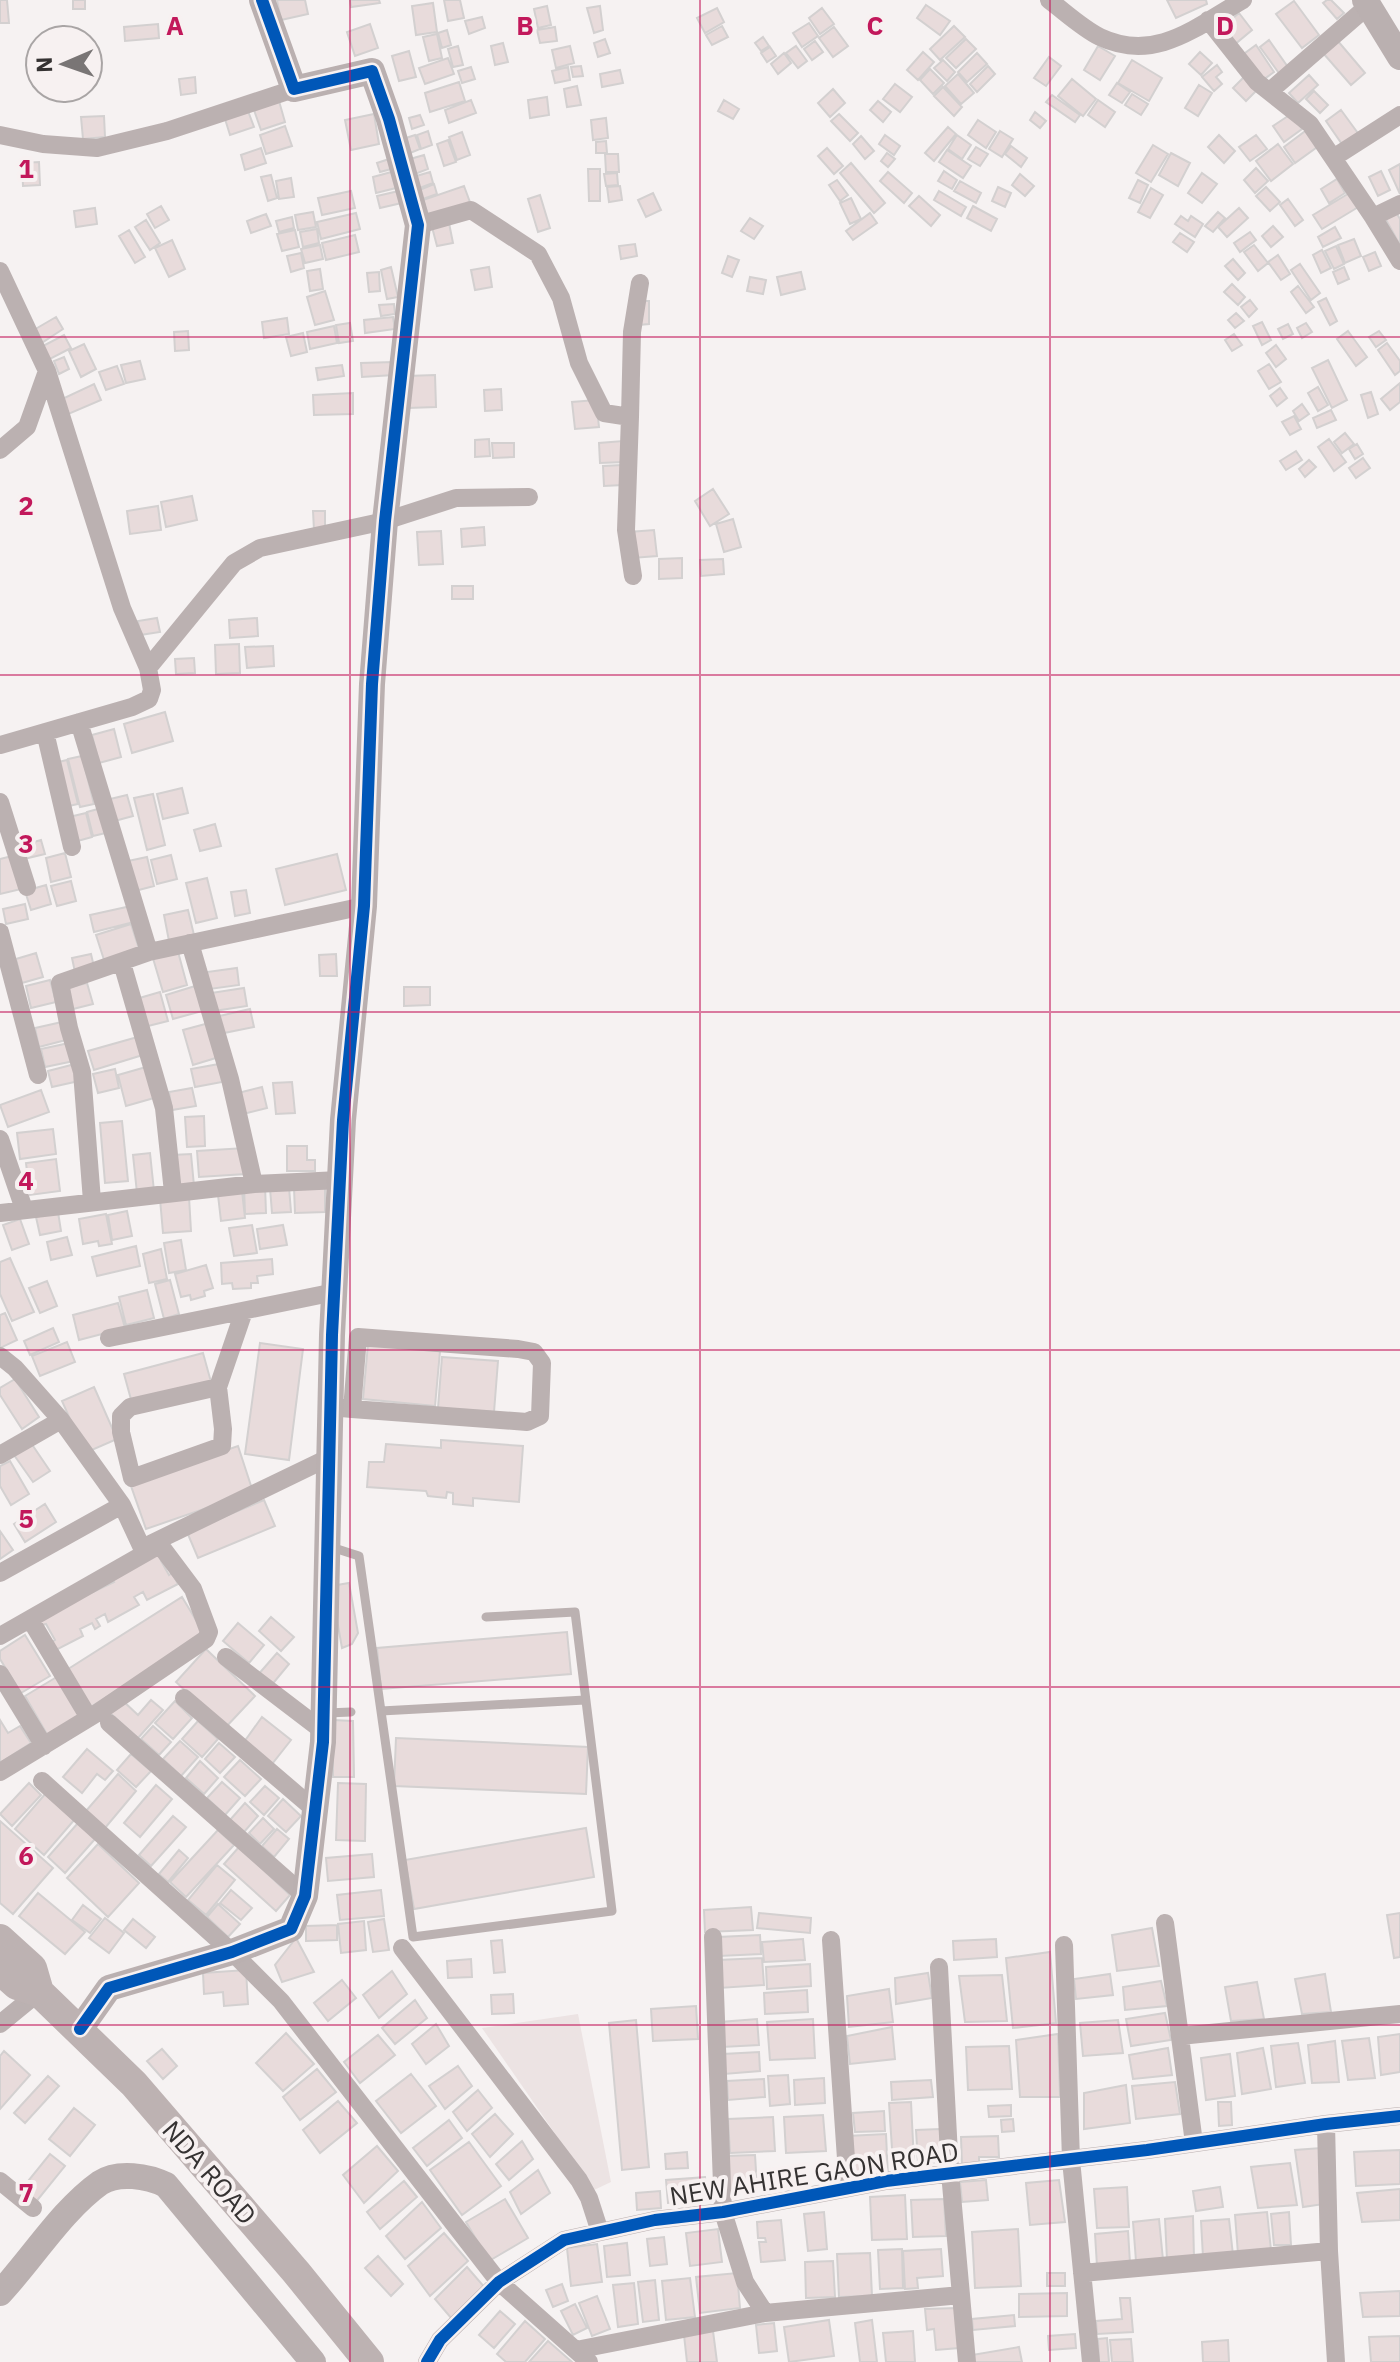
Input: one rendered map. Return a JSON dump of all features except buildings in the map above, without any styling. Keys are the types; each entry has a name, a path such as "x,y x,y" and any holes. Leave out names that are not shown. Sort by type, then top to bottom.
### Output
{"main road":[{"name":"NDA ROAD","path":"0,1939 32,1968 39,1992"},
{"name":"NDA ROAD","path":"0,1970 17,1985 39,1992 134,2084 369,2362"}],"street":[{"path":"262,0 294,89"},
{"path":"1049,0 1098,36 1133,48 1169,42 1243,0"},
{"path":"1270,91 1359,5 1400,57"},
{"path":"1208,20 1257,82 1310,124 1400,261"},
{"path":"0,135 43,144 97,148 167,131 294,89 372,71 389,119 418,225 385,521 372,684 364,906 343,1120 335,1292 342,1408"},
{"path":"1333,158 1400,115"},
{"path":"1373,217 1400,204"},
{"path":"418,225 471,210 538,254 561,298 579,363 604,413 630,417"},
{"path":"0,271 47,371 122,608 148,668 152,690 149,699 132,707 0,745"},
{"path":"633,576 626,530 632,332 640,283"},
{"path":"0,450 27,427 47,371"},
{"path":"148,668 234,563 260,548 385,521 456,498 529,497"},
{"path":"79,722 149,952"},
{"path":"45,732 72,847"},
{"path":"0,802 27,887"},
{"path":"92,1201 82,1072 60,983 149,952 364,906"},
{"path":"0,932 38,1075"},
{"path":"190,943 230,1079 254,1184"},
{"path":"122,963 164,1108 173,1192"},
{"path":"0,1139 24,1209"},
{"path":"0,1213 254,1184 340,1180"},
{"path":"109,1338 335,1292"},
{"path":"218,1387 130,1407 121,1416 121,1432 132,1478 222,1446 218,1387 244,1311"},
{"path":"80,2029 109,1988 232,1952 291,1929 305,1896 324,1722 330,1457 358,1337 518,1349 534,1352 542,1363 540,1416 527,1422 342,1408"},
{"path":"0,1356 15,1368 61,1420 122,1505 142,1548 330,1457"},
{"path":"0,1455 61,1420"},
{"path":"0,1573 122,1505"},
{"path":"0,1636 156,1547 163,1549 193,1589 209,1625 206,1639 89,1718 0,1772"},
{"path":"30,1619 89,1718"},
{"path":"226,1657 324,1722"},
{"path":"0,1674 44,1746"},
{"path":"184,1698 315,1810"},
{"path":"109,1723 305,1896"},
{"path":"42,1781 232,1952 281,2001 499,2282 582,2356 765,2313 961,2295"},
{"path":"1165,1923 1194,2143"},
{"path":"713,1937 723,2212 745,2282 765,2313"},
{"path":"831,1940 848,2188"},
{"path":"1064,1945 1071,2160 1091,2362"},
{"path":"402,1948 579,2180 589,2198 600,2232"},
{"path":"939,1967 950,2173 967,2362"},
{"path":"0,2024 39,1992"},
{"path":"1180,2036 1400,2014"},
{"name":"NEW AHIRE GAON ROAD","path":"427,2362 440,2340 499,2282 564,2240 655,2220 723,2212 848,2188 1400,2116"},
{"path":"1326,2124 1336,2362"},
{"path":"0,2293 26,2266 55,2227 102,2181 143,2177 166,2185 313,2362"},
{"path":"0,2181 33,2208"},
{"path":"1082,2273 1329,2251"}],"lane":[{"path":"328,1546 359,1556 413,1937 612,1911 575,1612 486,1617"},
{"path":"381,1711 585,1700"},
{"path":"324,1722 351,1712"}],"shaded area":[{"path":"578,2014 611,2182 594,2190 482,2028"}],"cycle path":[{"path":"80,2029 109,1988 232,1952 291,1929 305,1896 323,1742 332,1335 343,1120 364,906 372,684 385,521 418,225 389,119 372,71 294,89 262,0"},
{"path":"427,2362 440,2340 499,2282 564,2240 655,2220 723,2212 886,2181 1400,2116"}]}
